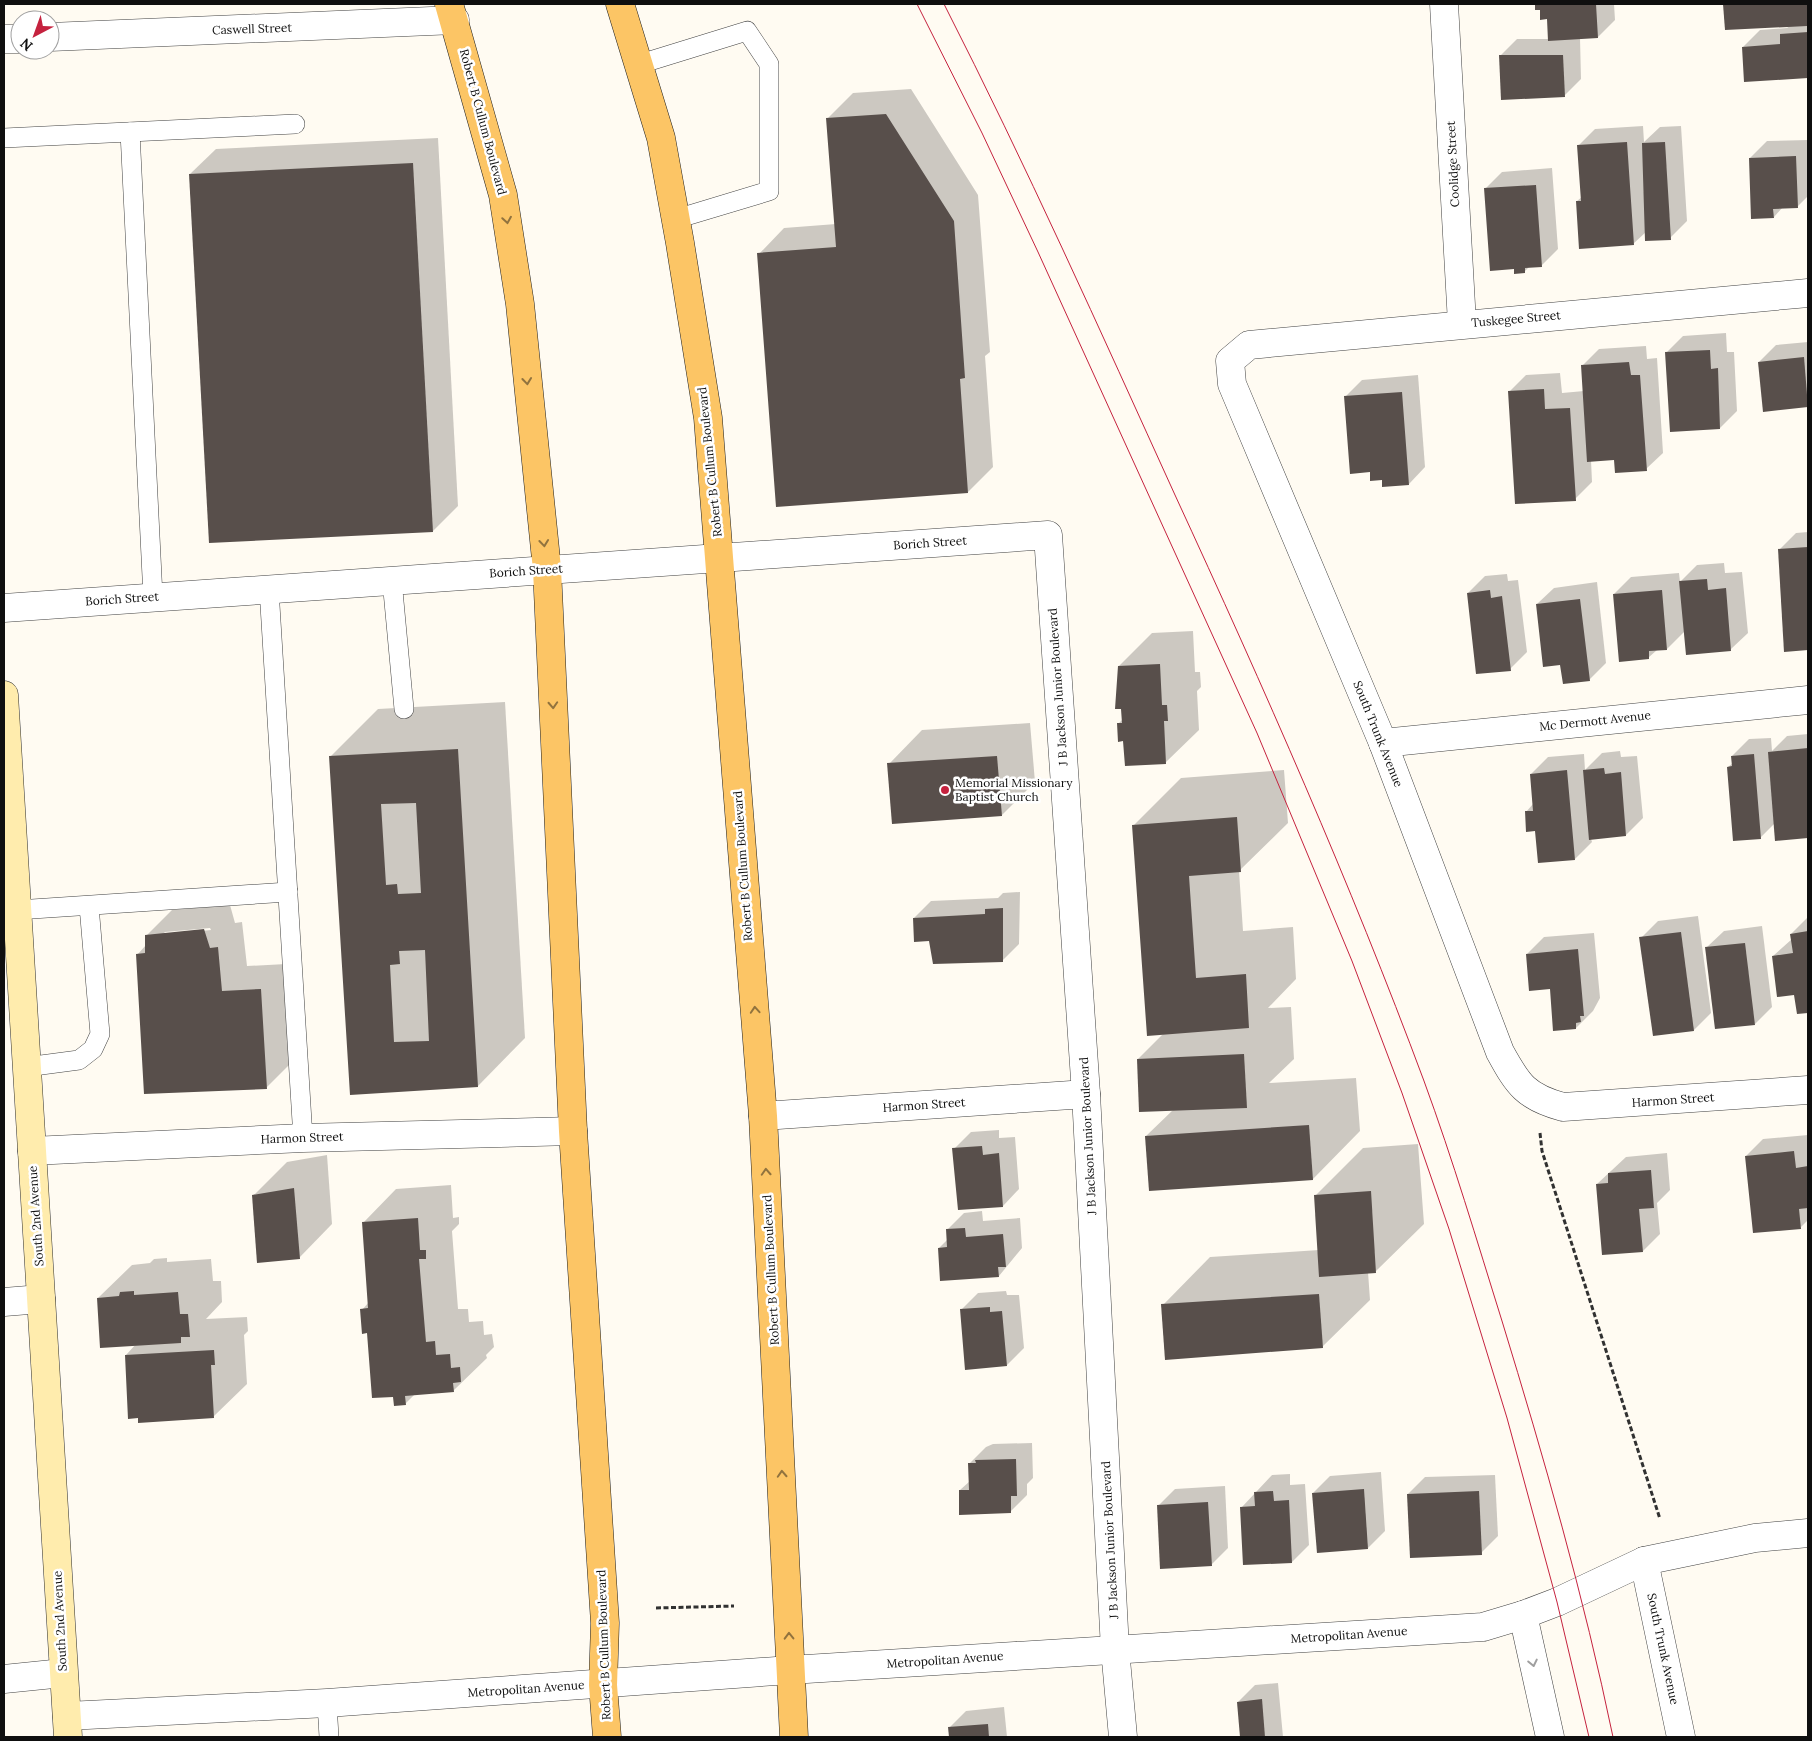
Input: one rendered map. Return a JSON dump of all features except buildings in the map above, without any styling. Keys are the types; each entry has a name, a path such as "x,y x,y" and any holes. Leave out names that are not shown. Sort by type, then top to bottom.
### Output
{"main road":[{"name":"Robert B Cullum Boulevard","path":"620,4 640,64 661,138 708,418 763,1116 789,1604 794,1737"},
{"name":"Robert B Cullum Boulevard","path":"452,12 503,195 520,304 547,569 573,1131 605,1622 603,1685 607,1737"}],"street":[{"name":"Coolidge Street","path":"1444,4 1462,323"},
{"name":"Caswell Street","path":"60,36 452,12"},
{"name":"Tuskegee Street","path":"1230,361 1249,345 1462,323 1808,293"},
{"name":"South Trunk Avenue","path":"1230,361 1232,384 1383,743 1500,1052 1514,1078 1538,1100"},
{"name":"Borich Street","path":"4,608 547,569 720,560 1048,535"},
{"name":"J B Jackson Junior Boulevard","path":"1048,535 1086,1094 1115,1650 1123,1737"},
{"name":"South 2nd Avenue","path":"4,695 6,767 17,910 67,1726"},
{"name":"Mc Dermott Avenue","path":"1383,743 1808,700"},
{"name":"Harmon Street","path":"1538,1100 1563,1108 1808,1090"},
{"name":"Harmon Street","path":"763,1116 1086,1094"},
{"name":"Harmon Street","path":"32,1151 303,1138 573,1131"},
{"path":"4,1302 41,1299"},
{"name":"Metropolitan Avenue","path":"67,1726 327,1703 603,1685 790,1670 1482,1627 1523,1615 1644,1562 1755,1538 1808,1533"},
{"name":"South Trunk Avenue","path":"1644,1562 1681,1737"},
{"path":"1523,1615 1550,1737"},
{"path":"4,1679 63,1673"}],"lane":[{"path":"640,64 747,31 769,64 770,191 676,219"},
{"path":"4,138 295,124"},
{"path":"130,132 153,597"},
{"path":"392,580 404,709"},
{"path":"269,589 303,1138"},
{"path":"17,910 288,892"},
{"path":"26,1067 80,1060 93,1049 100,1034 89,906"},
{"path":"327,1703 329,1737"}],"path":[{"path":"1538,1100 1542,1151 1660,1519"},
{"path":"656,1608 734,1606"}],"tram line":[{"path":"917,4 982,133 1038,252 1257,733 1352,961 1402,1093 1449,1229 1507,1418 1557,1602 1589,1737"},
{"path":"944,4 1062,248 1241,640 1336,859 1396,1007 1445,1141 1518,1372 1576,1580 1613,1737"}],"place":[{"name":"Memorial Missionary Baptist Church","path":"945,790"}]}
